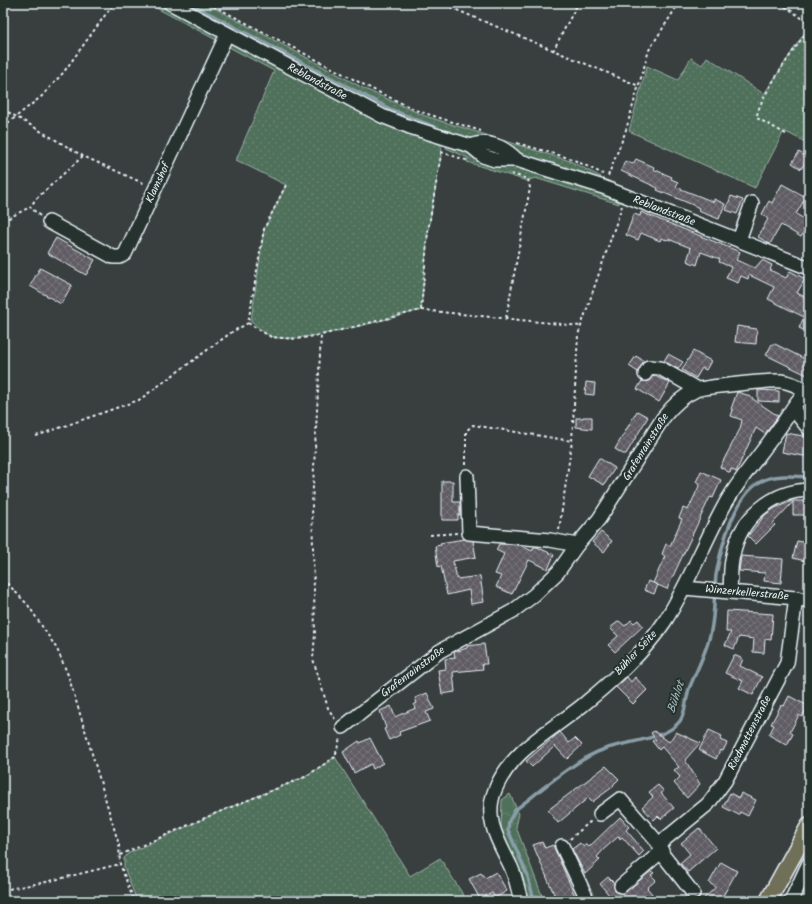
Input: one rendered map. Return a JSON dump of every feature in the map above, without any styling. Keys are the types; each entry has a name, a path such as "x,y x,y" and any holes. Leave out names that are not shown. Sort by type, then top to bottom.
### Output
{"main road":[{"path":"768,901 809,826"},
{"path":"774,901 780,881"}],"street":[{"name":"Reblandstraße","path":"170,3 382,116 471,146 483,156 495,160 517,160 625,196 809,268"},
{"name":"Klamshof","path":"49,222 113,257 120,257 125,254 227,34"},
{"path":"739,240 752,203"},
{"path":"645,374 649,367 660,368 697,389"},
{"name":"Grafenrainstraße","path":"342,727 440,652 514,611 534,595 558,572 606,508 671,407 697,389 780,381 795,384 808,391"},
{"name":"Bühler Seite","path":"521,901 512,869 492,827 490,812 494,790 508,767 521,751 582,705 616,675 651,640 665,621 684,588 723,507 792,409 808,391"},
{"path":"792,409 809,429"},
{"path":"467,476 469,533 558,541 577,545"},
{"path":"726,591 736,542 745,525 757,511 770,501 783,494 809,490"},
{"name":"Winzerkellerstraße","path":"684,588 809,600"},
{"name":"Riedmattenstraße","path":"621,886 660,847 708,804 725,781 787,663 796,598"},
{"path":"600,814 620,799 660,847 663,855 693,893"},
{"path":"562,846 588,901"},
{"path":"791,901 809,863"}],"path":[{"path":"3,127 42,96 63,73 114,3"},
{"path":"208,3 380,93 418,111 482,132"},
{"path":"440,3 639,86"},
{"path":"553,51 578,3"},
{"path":"510,141 572,159 608,176 625,132 649,50 680,3"},
{"path":"780,3 809,23"},
{"path":"786,134 757,118 757,114 767,93 809,28"},
{"path":"3,109 83,156 155,189"},
{"path":"421,310 428,230 441,152 445,138"},
{"path":"441,152 474,162"},
{"path":"3,221 30,207 36,199 83,156"},
{"path":"501,171 528,179 530,188 506,318"},
{"path":"248,323 264,229 286,185"},
{"path":"558,541 572,441 580,326 625,196"},
{"path":"30,207 49,222"},
{"path":"248,323 271,337 297,338 321,335 421,310 580,326"},
{"path":"36,436 139,400 232,332 248,323"},
{"path":"120,855 214,814 305,777 335,757 342,727 328,708 313,659 315,634 312,505 321,335"},
{"path":"467,476 466,431 473,425 572,441"},
{"path":"430,535 469,533"},
{"path":"3,579 28,606 57,649 68,675 119,845 120,864 134,901"},
{"path":"562,846 600,814"},
{"path":"3,890 46,882 120,864"}],"green space":[{"path":"147,3 158,3 217,34 220,42"},
{"path":"180,3 205,3 365,89 425,116 570,161 601,177 598,180 422,126 383,110"},
{"path":"809,26 809,144 784,131 755,188 629,131 647,66 678,80 691,58 702,65 707,57 764,94"},
{"path":"232,43 440,142 442,150 428,231 421,310 344,330 299,338 270,336 251,321 264,229 286,185 236,160 274,71 227,46"},
{"path":"448,144 619,198 619,204 535,178 527,181 467,162 468,158 446,148"},
{"path":"335,757 410,876 440,858 467,901 137,901 124,867 124,858 129,853 214,814 305,777"},
{"path":"510,794 519,814 516,827 544,901 527,901 501,828 502,800"}],"building":[{"path":"799,152 808,158 801,169 792,163"},
{"path":"636,159 654,167 653,169 672,177 671,179 678,182 676,187 714,202 714,199 725,204 719,219 698,211 699,208 657,190 658,188 621,171 625,161 633,164"},
{"path":"782,184 806,197 796,214 809,222 809,224 801,237 781,225 770,244 758,237 768,219 762,214 769,201 772,203"},
{"path":"731,196 743,200 737,214 726,210"},
{"path":"641,212 740,252 736,260 755,268 762,260 772,265 770,270 786,278 790,271 805,279 797,293 809,299 809,333 799,328 804,317 768,299 774,287 749,275 748,279 741,276 738,283 726,278 731,267 719,262 720,259 701,252 697,265 687,261 691,248 668,239 661,238 660,241 641,233 638,240 626,235 634,214 640,216"},
{"path":"56,238 95,260 86,275 47,253"},
{"path":"40,268 72,285 61,304 30,286"},
{"path":"737,326 757,329 756,344 735,342"},
{"path":"772,344 775,344 809,361 809,376 766,355"},
{"path":"693,351 711,361 706,370 702,368 696,378 682,370"},
{"path":"668,354 683,362 678,369 664,361"},
{"path":"636,356 644,361 638,372 629,366"},
{"path":"653,375 670,383 659,402 637,389 642,381 649,381"},
{"path":"586,382 595,383 594,395 585,394"},
{"path":"758,390 779,391 779,402 758,401"},
{"path":"737,392 747,395 778,416 765,434 756,428 736,472 731,469 730,473 720,467 740,429 742,420 731,416 733,410 731,409"},
{"path":"637,411 648,417 626,454 623,454 615,449"},
{"path":"592,417 592,429 576,427 576,418"},
{"path":"786,433 809,437 809,455 803,456 782,452"},
{"path":"599,458 615,468 604,485 588,476"},
{"path":"701,471 721,480 713,498 710,497 667,589 653,583 665,556 662,554 666,544 670,546 682,519 679,518 683,508 688,510 700,484 696,482"},
{"path":"442,481 453,481 453,502 460,502 460,515 458,515 458,520 442,520"},
{"path":"792,501 809,501 809,515 793,515 793,502 773,523 775,525 756,544 748,536 765,515 775,508"},
{"path":"601,532 612,541 604,552 592,542"},
{"path":"464,539 473,541 476,557 453,561 457,579 480,576 484,602 471,604 469,590 447,595 441,566 438,567 435,546 441,545 440,543"},
{"path":"797,541 809,543 809,562 793,558"},
{"path":"499,544 520,545 532,551 534,547 537,547 554,555 548,569 529,560 512,594 496,587 501,576 495,574 504,554 496,550"},
{"path":"741,556 783,559 781,583 764,581 765,573 739,571"},
{"path":"648,581 658,585 654,594 644,590"},
{"path":"727,611 773,614 771,640 765,639 764,653 753,652 754,639 739,637 734,649 725,645 731,632 726,632"},
{"path":"631,620 634,623 638,620 643,626 615,652 608,645 618,636 610,628 619,621 625,626"},
{"path":"484,644 487,664 482,664 483,669 453,672 455,692 442,694 438,670 446,669 445,659 455,658 454,652 467,648 467,646"},
{"path":"734,655 743,659 740,666 762,677 753,695 739,688 743,681 725,673"},
{"path":"627,677 631,682 635,677 647,690 633,704 616,687"},
{"path":"427,693 434,709 426,712 430,721 399,732 400,735 389,740 384,729 386,728 380,711 391,706 395,717 416,708 414,704 417,703 415,698"},
{"path":"789,696 808,706 802,717 799,715 790,732 793,734 787,745 769,735 774,725 771,724 781,705 784,706"},
{"path":"709,730 722,736 720,740 727,743 723,751 720,750 716,759 699,750"},
{"path":"654,731 669,742 676,732 700,743 685,760 700,784 687,798 674,783 680,777 674,770 679,767 662,747 659,750 652,741 656,740 651,733"},
{"path":"560,732 569,743 575,738 582,745 567,759 555,746 532,767 526,761"},
{"path":"370,738 383,763 373,769 371,764 354,773 343,752 359,741 360,743"},
{"path":"606,766 619,779 613,785 614,786 592,802 588,798 558,823 548,810"},
{"path":"658,785 664,791 661,793 674,808 661,819 658,816 654,820 642,807 653,797 649,792"},
{"path":"730,793 739,798 741,793 756,800 748,816 740,812 739,815 723,807"},
{"path":"620,817 629,827 626,830 644,851 639,856 622,837 620,839 619,836 604,849 597,857 600,860 585,874 572,849 580,843 584,847 586,844 589,847"},
{"path":"699,828 716,848 688,872 680,863 690,854 681,843"},
{"path":"542,842 545,848 553,845 575,896 563,901 557,901 533,845"},
{"path":"721,862 737,871 720,901 701,901 716,887 709,883"},
{"path":"651,871 654,873 651,875 656,880 647,888 658,901 614,901 600,884 608,877 614,883 615,891 623,894"},
{"path":"496,872 507,891 495,898 492,893 480,899 469,879 481,873 485,878"}],"waterway":[{"path":"189,3 390,109 435,127"},
{"name":"Bühlot","path":"534,901 528,877 508,830 509,821 515,810 547,785 594,753 614,746 656,736 674,727 680,721 685,709 689,689 712,628 718,563 726,536 737,508 754,486 764,480 780,476 809,477"}]}
